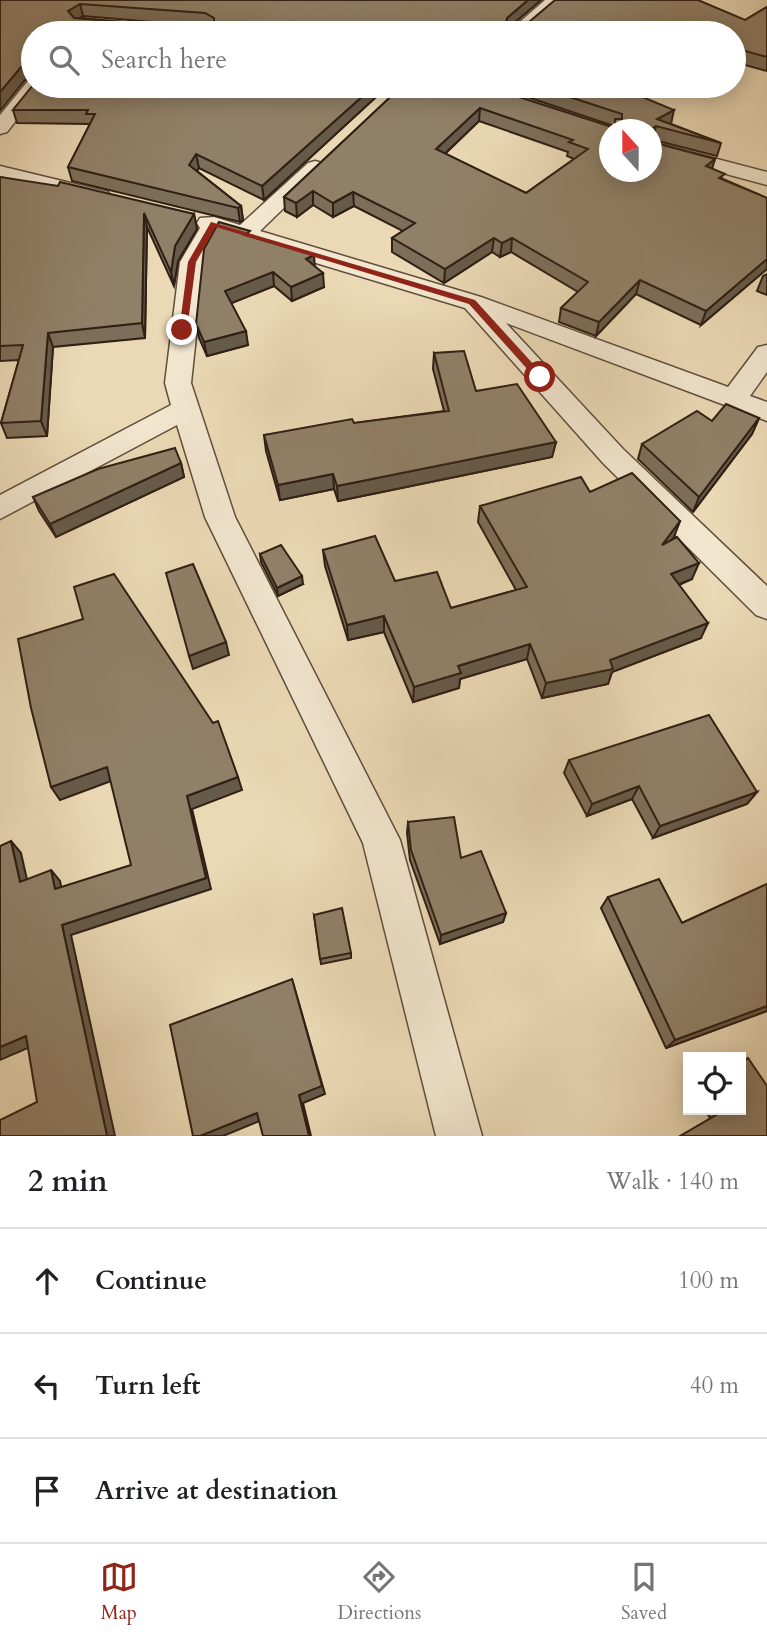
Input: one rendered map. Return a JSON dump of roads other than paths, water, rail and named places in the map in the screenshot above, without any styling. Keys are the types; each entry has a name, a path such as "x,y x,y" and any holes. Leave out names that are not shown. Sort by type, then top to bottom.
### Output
{"street":[{"path":"530,21 555,0"},
{"path":"0,128 24,98"},
{"path":"334,150 215,225 192,262 178,383 220,517 261,604 381,839 459,1136"},
{"path":"662,151 767,179"},
{"path":"0,172 120,201"},
{"path":"215,225 472,302 767,412"},
{"path":"472,302 613,456 767,606"},
{"path":"733,400 767,353"},
{"path":"0,508 185,409"}]}
